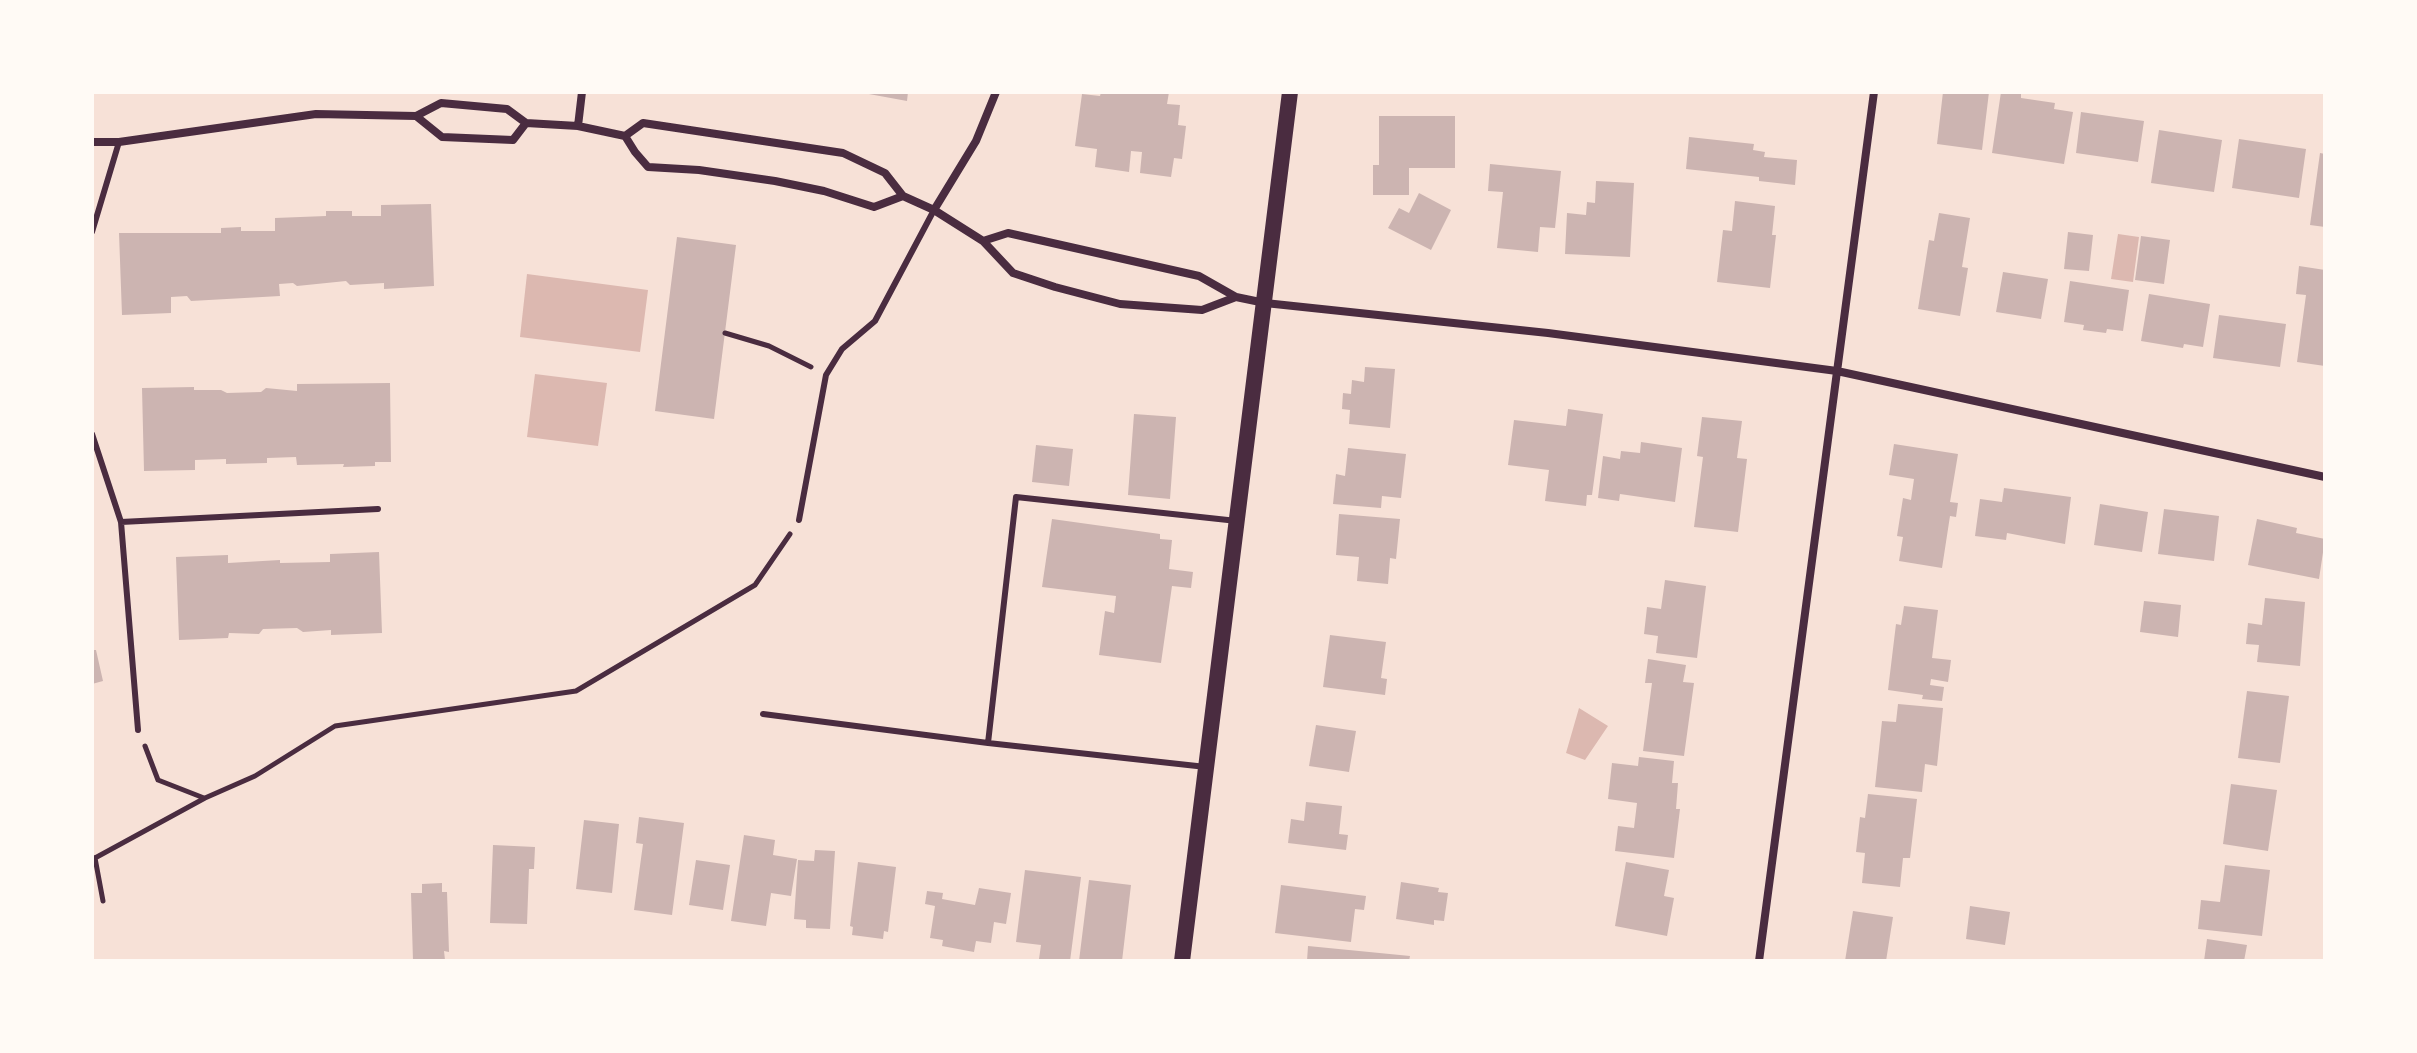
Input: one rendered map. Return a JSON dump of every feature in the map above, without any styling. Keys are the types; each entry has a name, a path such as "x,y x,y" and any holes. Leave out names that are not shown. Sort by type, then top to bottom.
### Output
{"main road":[{"path":"1182,961 1290,92"}],"street":[{"path":"578,126 582,92"},
{"path":"934,210 976,141 996,92"},
{"path":"1759,961 1874,92"},
{"path":"92,142 119,142 316,114 416,116 441,103 507,109 526,123 578,126 625,136 648,167 699,170 775,181 824,191 874,207 903,196"},
{"path":"416,116 442,137 513,140 526,123"},
{"path":"625,136 643,123 843,153 885,173 903,196 934,210 983,241 1013,273 1120,304 1202,310 1236,297"},
{"path":"983,241 1008,233 1199,276 1236,297 1265,303 1548,333 1837,371 2325,477"}],"lane":[{"path":"92,232 119,142"},
{"path":"799,520 826,375 842,349 875,321 934,210"},
{"path":"92,434 121,522 138,730"},
{"path":"988,743 1016,497 1237,521"},
{"path":"121,522 378,509"},
{"path":"763,714 1206,767"}],"path":[{"path":"725,333 769,346 826,375"},
{"path":"103,901 94,858 205,798 255,776 335,726 576,691 755,585 799,520"},
{"path":"138,730 158,780 205,798"}],"shaded area":[{"path":"2118,234 2139,237 2133,282 2111,279"},
{"path":"527,274 648,290 640,352 520,337"},
{"path":"535,374 607,383 598,446 527,437"},
{"path":"1579,708 1608,726 1585,760 1566,753"}],"building":[{"path":"858,92 908,92 907,101"},
{"path":"1101,92 1169,92 1167,104 1180,105 1178,125 1186,126 1182,159 1174,158 1171,177 1140,173 1142,152 1131,151 1129,172 1095,167 1097,149 1075,146 1082,94 1100,96"},
{"path":"1943,92 1989,92 1982,150 1937,144"},
{"path":"2001,92 2021,92 2021,98 2055,103 2054,109 2073,112 2064,164 1992,153"},
{"path":"2081,112 2144,121 2138,162 2076,153"},
{"path":"1379,116 1455,116 1455,168 1409,168 1409,195 1373,195 1373,165 1379,165"},
{"path":"2159,130 2222,140 2214,192 2151,183"},
{"path":"1689,137 1754,144 1753,150 1765,152 1764,157 1797,160 1795,185 1759,181 1759,177 1686,169"},
{"path":"2239,139 2306,149 2299,198 2232,188"},
{"path":"2320,153 2325,154 2325,227 2310,225"},
{"path":"1490,164 1561,171 1555,228 1540,227 1538,252 1497,248 1503,192 1488,191"},
{"path":"1596,181 1634,183 1630,257 1565,254 1567,213 1586,215 1587,202 1595,203"},
{"path":"1419,193 1451,210 1431,250 1388,228 1399,208 1409,213"},
{"path":"1735,201 1775,206 1772,235 1776,235 1770,288 1717,282 1723,230 1732,231"},
{"path":"431,204 434,286 384,289 384,283 350,285 346,281 297,286 293,283 279,284 280,296 191,301 187,296 171,297 171,313 122,315 119,233 221,233 221,228 241,227 241,231 275,231 275,218 326,216 326,211 352,211 352,216 381,216 381,205"},
{"path":"1939,213 1970,218 1962,267 1968,268 1960,316 1918,309 1929,240 1934,241"},
{"path":"2068,232 2093,235 2089,271 2064,269"},
{"path":"2141,236 2170,240 2164,284 2135,280"},
{"path":"677,237 736,245 714,419 655,411"},
{"path":"2299,266 2325,270 2325,366 2297,362 2306,295 2296,294"},
{"path":"2003,272 2048,279 2041,319 1996,312"},
{"path":"2070,281 2129,290 2123,331 2107,329 2106,333 2083,330 2084,325 2064,322"},
{"path":"2149,294 2210,304 2203,347 2184,344 2183,348 2141,341"},
{"path":"2219,315 2286,324 2280,367 2213,358"},
{"path":"1365,367 1395,369 1390,428 1349,424 1350,410 1342,409 1343,393 1351,394 1352,380 1364,382"},
{"path":"390,383 391,462 343,467 344,464 297,465 296,457 267,458 267,463 226,464 226,459 195,460 195,470 144,471 142,388 194,387 194,390 221,390 227,393 261,392 266,388 297,391 297,384"},
{"path":"1568,409 1603,414 1592,495 1587,495 1586,506 1545,501 1549,470 1508,465 1514,420 1566,426"},
{"path":"1134,414 1176,417 1170,499 1128,495"},
{"path":"1702,417 1742,421 1737,458 1747,459 1738,532 1694,527 1703,457 1697,456"},
{"path":"1641,442 1682,448 1675,502 1620,494 1619,501 1598,498 1603,456 1620,459 1621,451 1640,453"},
{"path":"1894,444 1958,454 1950,502 1958,503 1956,517 1950,516 1942,568 1899,561 1903,537 1897,536 1903,498 1911,500 1914,479 1889,475"},
{"path":"1036,445 1073,449 1069,486 1032,482"},
{"path":"1348,448 1406,454 1401,498 1382,496 1381,508 1333,504 1336,474 1345,476"},
{"path":"2004,488 2071,497 2065,544 2007,533 2006,540 1975,536 1980,499 2002,502"},
{"path":"2100,504 2148,512 2142,552 2094,545"},
{"path":"2164,509 2219,516 2214,561 2158,554"},
{"path":"1339,514 1400,519 1396,559 1390,558 1388,584 1357,581 1359,557 1336,555"},
{"path":"1052,519 1160,534 1160,539 1172,540 1169,569 1193,572 1191,588 1172,586 1161,663 1099,655 1105,611 1114,613 1116,596 1042,587"},
{"path":"2257,519 2297,528 2296,533 2325,539 2319,579 2248,565"},
{"path":"379,552 382,633 331,635 331,630 303,632 297,628 263,629 259,634 229,633 228,638 179,640 176,557 228,555 228,563 280,560 280,563 330,562 330,554"},
{"path":"1665,580 1706,586 1697,658 1656,653 1658,636 1644,634 1647,607 1661,609"},
{"path":"2265,598 2305,602 2300,666 2257,662 2259,645 2246,644 2248,623 2262,625"},
{"path":"2144,601 2181,605 2178,637 2140,632"},
{"path":"1904,606 1938,610 1932,658 1951,660 1948,682 1931,679 1930,685 1944,687 1942,701 1888,690 1896,624 1901,625"},
{"path":"1330,635 1386,642 1381,678 1387,679 1385,695 1323,687"},
{"path":"92,650 96,650 103,681 92,684"},
{"path":"1648,659 1686,665 1683,682 1694,683 1684,756 1643,751 1652,683 1645,683"},
{"path":"2247,691 2289,696 2280,763 2238,758"},
{"path":"1898,704 1943,708 1937,766 1925,764 1922,792 1875,787 1882,721 1896,722"},
{"path":"1316,725 1356,731 1349,772 1309,766"},
{"path":"1639,757 1674,761 1672,783 1678,783 1676,809 1680,809 1674,858 1615,851 1618,826 1634,828 1637,803 1608,799 1612,763 1638,766"},
{"path":"2231,784 2277,790 2268,851 2223,844"},
{"path":"1868,794 1917,799 1910,858 1903,858 1900,887 1862,883 1865,853 1856,852 1860,817 1865,818"},
{"path":"1306,802 1342,806 1339,834 1348,835 1346,850 1288,843 1291,819 1304,821"},
{"path":"639,817 684,823 672,915 634,910 643,844 636,843"},
{"path":"584,820 619,824 612,893 576,889"},
{"path":"744,835 775,840 773,855 797,859 791,896 771,893 766,926 731,921"},
{"path":"493,845 535,847 534,869 529,869 527,924 490,923"},
{"path":"815,850 835,851 830,929 806,928 806,920 794,919 798,860 814,861"},
{"path":"696,860 730,865 723,910 689,905"},
{"path":"858,862 896,867 888,932 884,931 883,939 852,935 853,927 850,926"},
{"path":"1626,862 1669,870 1664,896 1674,898 1667,936 1615,926"},
{"path":"2225,865 2270,870 2262,936 2198,929 2201,900 2220,902"},
{"path":"1025,870 1081,877 1070,961 1039,959 1041,945 1016,942"},
{"path":"1089,880 1131,885 1122,961 1079,961"},
{"path":"1401,882 1439,888 1438,892 1448,893 1444,921 1434,920 1434,925 1396,919"},
{"path":"442,883 442,892 447,892 449,952 444,951 445,960 413,961 411,893 422,893 422,884"},
{"path":"1281,885 1366,896 1364,910 1355,909 1351,942 1275,933"},
{"path":"979,888 1011,893 1006,924 994,922 991,943 976,941 974,952 942,946 943,940 930,938 935,906 925,904 927,891 943,893 942,899 975,905"},
{"path":"1970,906 2010,912 2005,945 1966,939"},
{"path":"1853,911 1893,917 1886,961 1845,961"},
{"path":"2207,939 2247,945 2244,961 2204,961"},
{"path":"1308,946 1410,956 1409,961 1307,961"}]}
